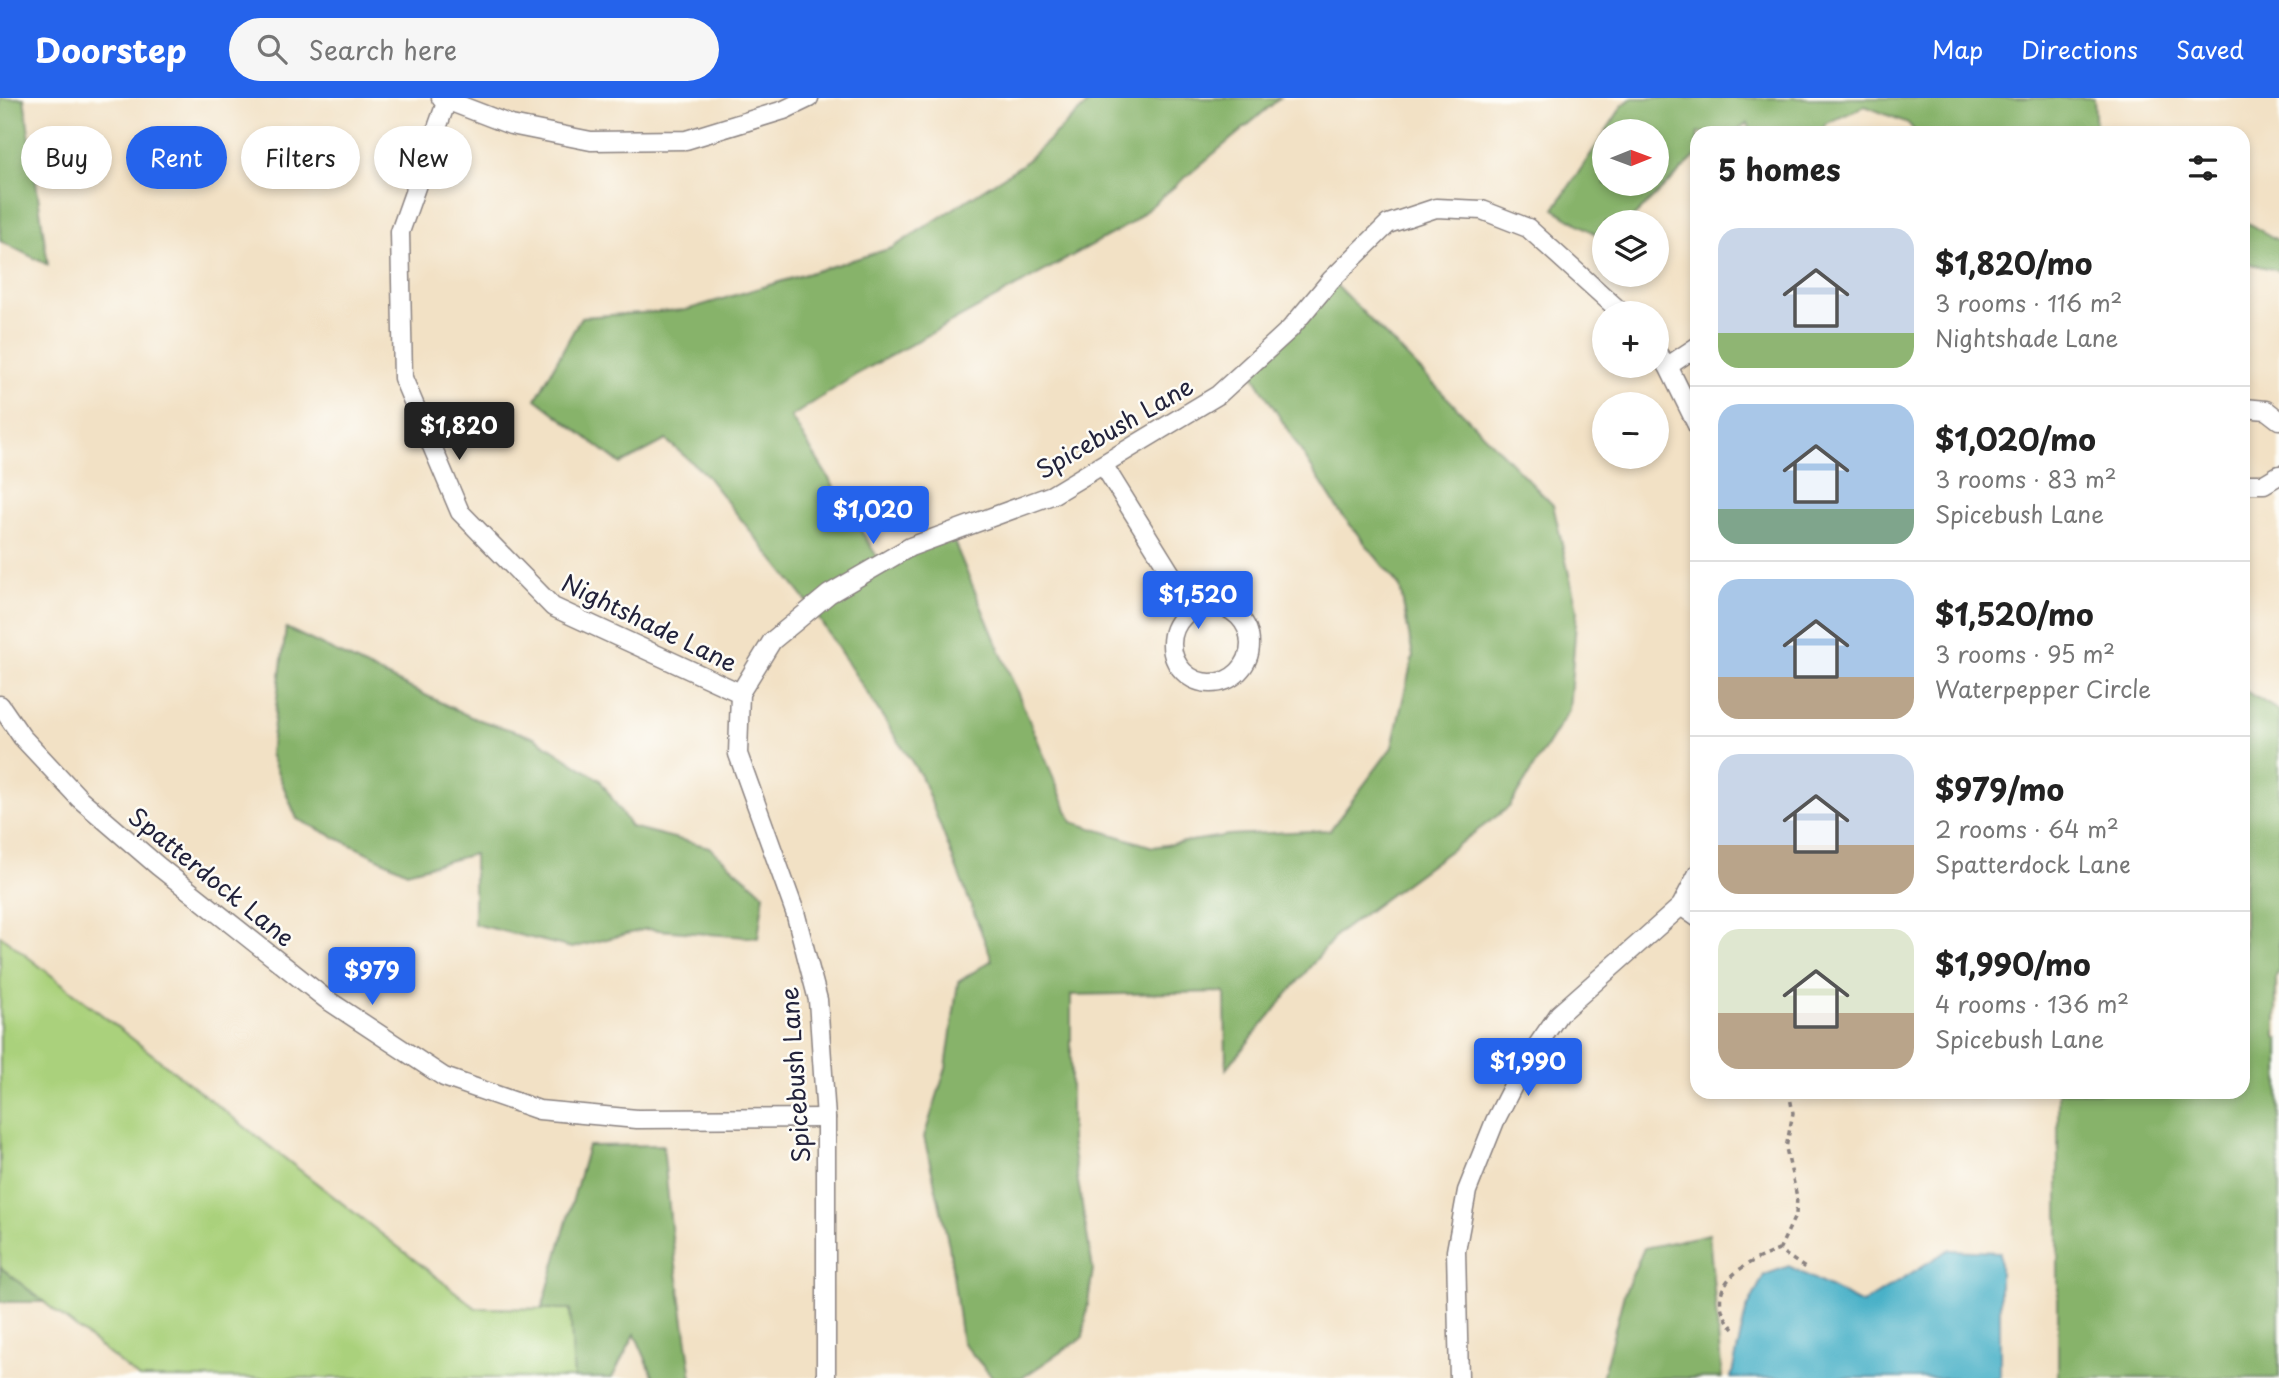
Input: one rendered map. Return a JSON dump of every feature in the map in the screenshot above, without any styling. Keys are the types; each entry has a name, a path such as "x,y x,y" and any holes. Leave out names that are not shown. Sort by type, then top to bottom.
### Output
{"street":[{"path":"444,99 511,125 605,141 686,140 784,110 809,98"},
{"name":"Nightshade Lane","path":"444,99 400,232 403,378 460,512 553,607 740,693"},
{"name":"Spicebush Lane","path":"826,1378 826,1118 818,1000 795,912 738,754 740,693 772,641 829,594 910,547 1052,495 1218,395 1290,329 1331,280 1388,224 1436,208 1482,210 1528,228 1609,301"},
{"path":"1669,358 1690,349"},
{"path":"1669,371 1690,412"},
{"path":"2250,409 2266,410 2279,420"},
{"path":"1104,466 1194,608"},
{"path":"2250,484 2263,485 2277,481"},
{"path":"1214,605 1226,607 1244,623 1249,636 1249,653 1239,672 1223,682 1210,684 1187,676 1177,665 1171,646 1176,625 1194,608 1214,605"},
{"name":"Spatterdock Lane","path":"0,705 22,737 80,799 158,866 326,999 444,1077 539,1110 636,1119 826,1118"},
{"path":"1459,1378 1456,1251 1467,1191 1495,1121 1523,1066 1559,1014 1681,906 1690,889"},
{"path":"1681,906 1690,912"}],"path":[{"path":"1734,1329 1723,1317 1720,1293 1731,1276 1752,1260 1779,1250 1796,1214 1797,1196 1786,1148 1793,1113 1790,1099"},
{"path":"1779,1250 1808,1270"}],"green space":[{"path":"0,98 24,98 28,126 21,126 21,189 37,189 48,265 0,241"},
{"path":"1094,98 1280,98 1130,224 857,374 791,417 881,563 950,532 1072,822 1153,847 1229,835 1330,830 1392,747 1413,656 1400,587 1339,511 1248,367 1331,280 1553,505 1577,609 1569,710 1509,807 1337,934 1226,1069 1225,992 1071,995 1071,1141 1093,1269 1083,1337 1022,1378 993,1378 962,1342 949,1245 924,1137 946,1068 958,982 992,960 921,776 812,608 704,473 666,440 621,464 536,399 581,317 686,310 892,248 1023,164"},
{"path":"1632,98 2094,98 2096,126 1910,126 1865,106 1825,126 1749,126 1748,123 1743,126 1690,126 1690,162 1670,181 1670,119 1614,119 1623,105"},
{"path":"1592,152 1592,196 1655,196 1640,210 1592,210 1592,232 1554,209"},
{"path":"2250,224 2279,241 2279,271 2250,264"},
{"path":"286,628 473,718 534,737 600,780 631,827 709,847 764,894 758,938 646,929 572,948 474,924 474,854 407,872 297,819 270,754"},
{"path":"2250,694 2279,711 2279,972 2276,976 2276,1037 2279,1039 2279,1378 2058,1378 2058,1099 2250,1099"},
{"path":"0,935 476,1308 571,1309 574,1378 139,1378 0,1267"},
{"path":"663,1145 672,1237 692,1378 654,1378 635,1334 612,1378 574,1378 570,1309 542,1309 588,1146"},
{"path":"1709,1234 1722,1378 1602,1378 1624,1294 1644,1248"},
{"path":"0,1267 44,1302 0,1302"}],"water":[{"path":"1948,1250 2000,1252 2000,1378 1731,1378 1746,1311 1764,1275 1789,1266 1862,1304"}]}
